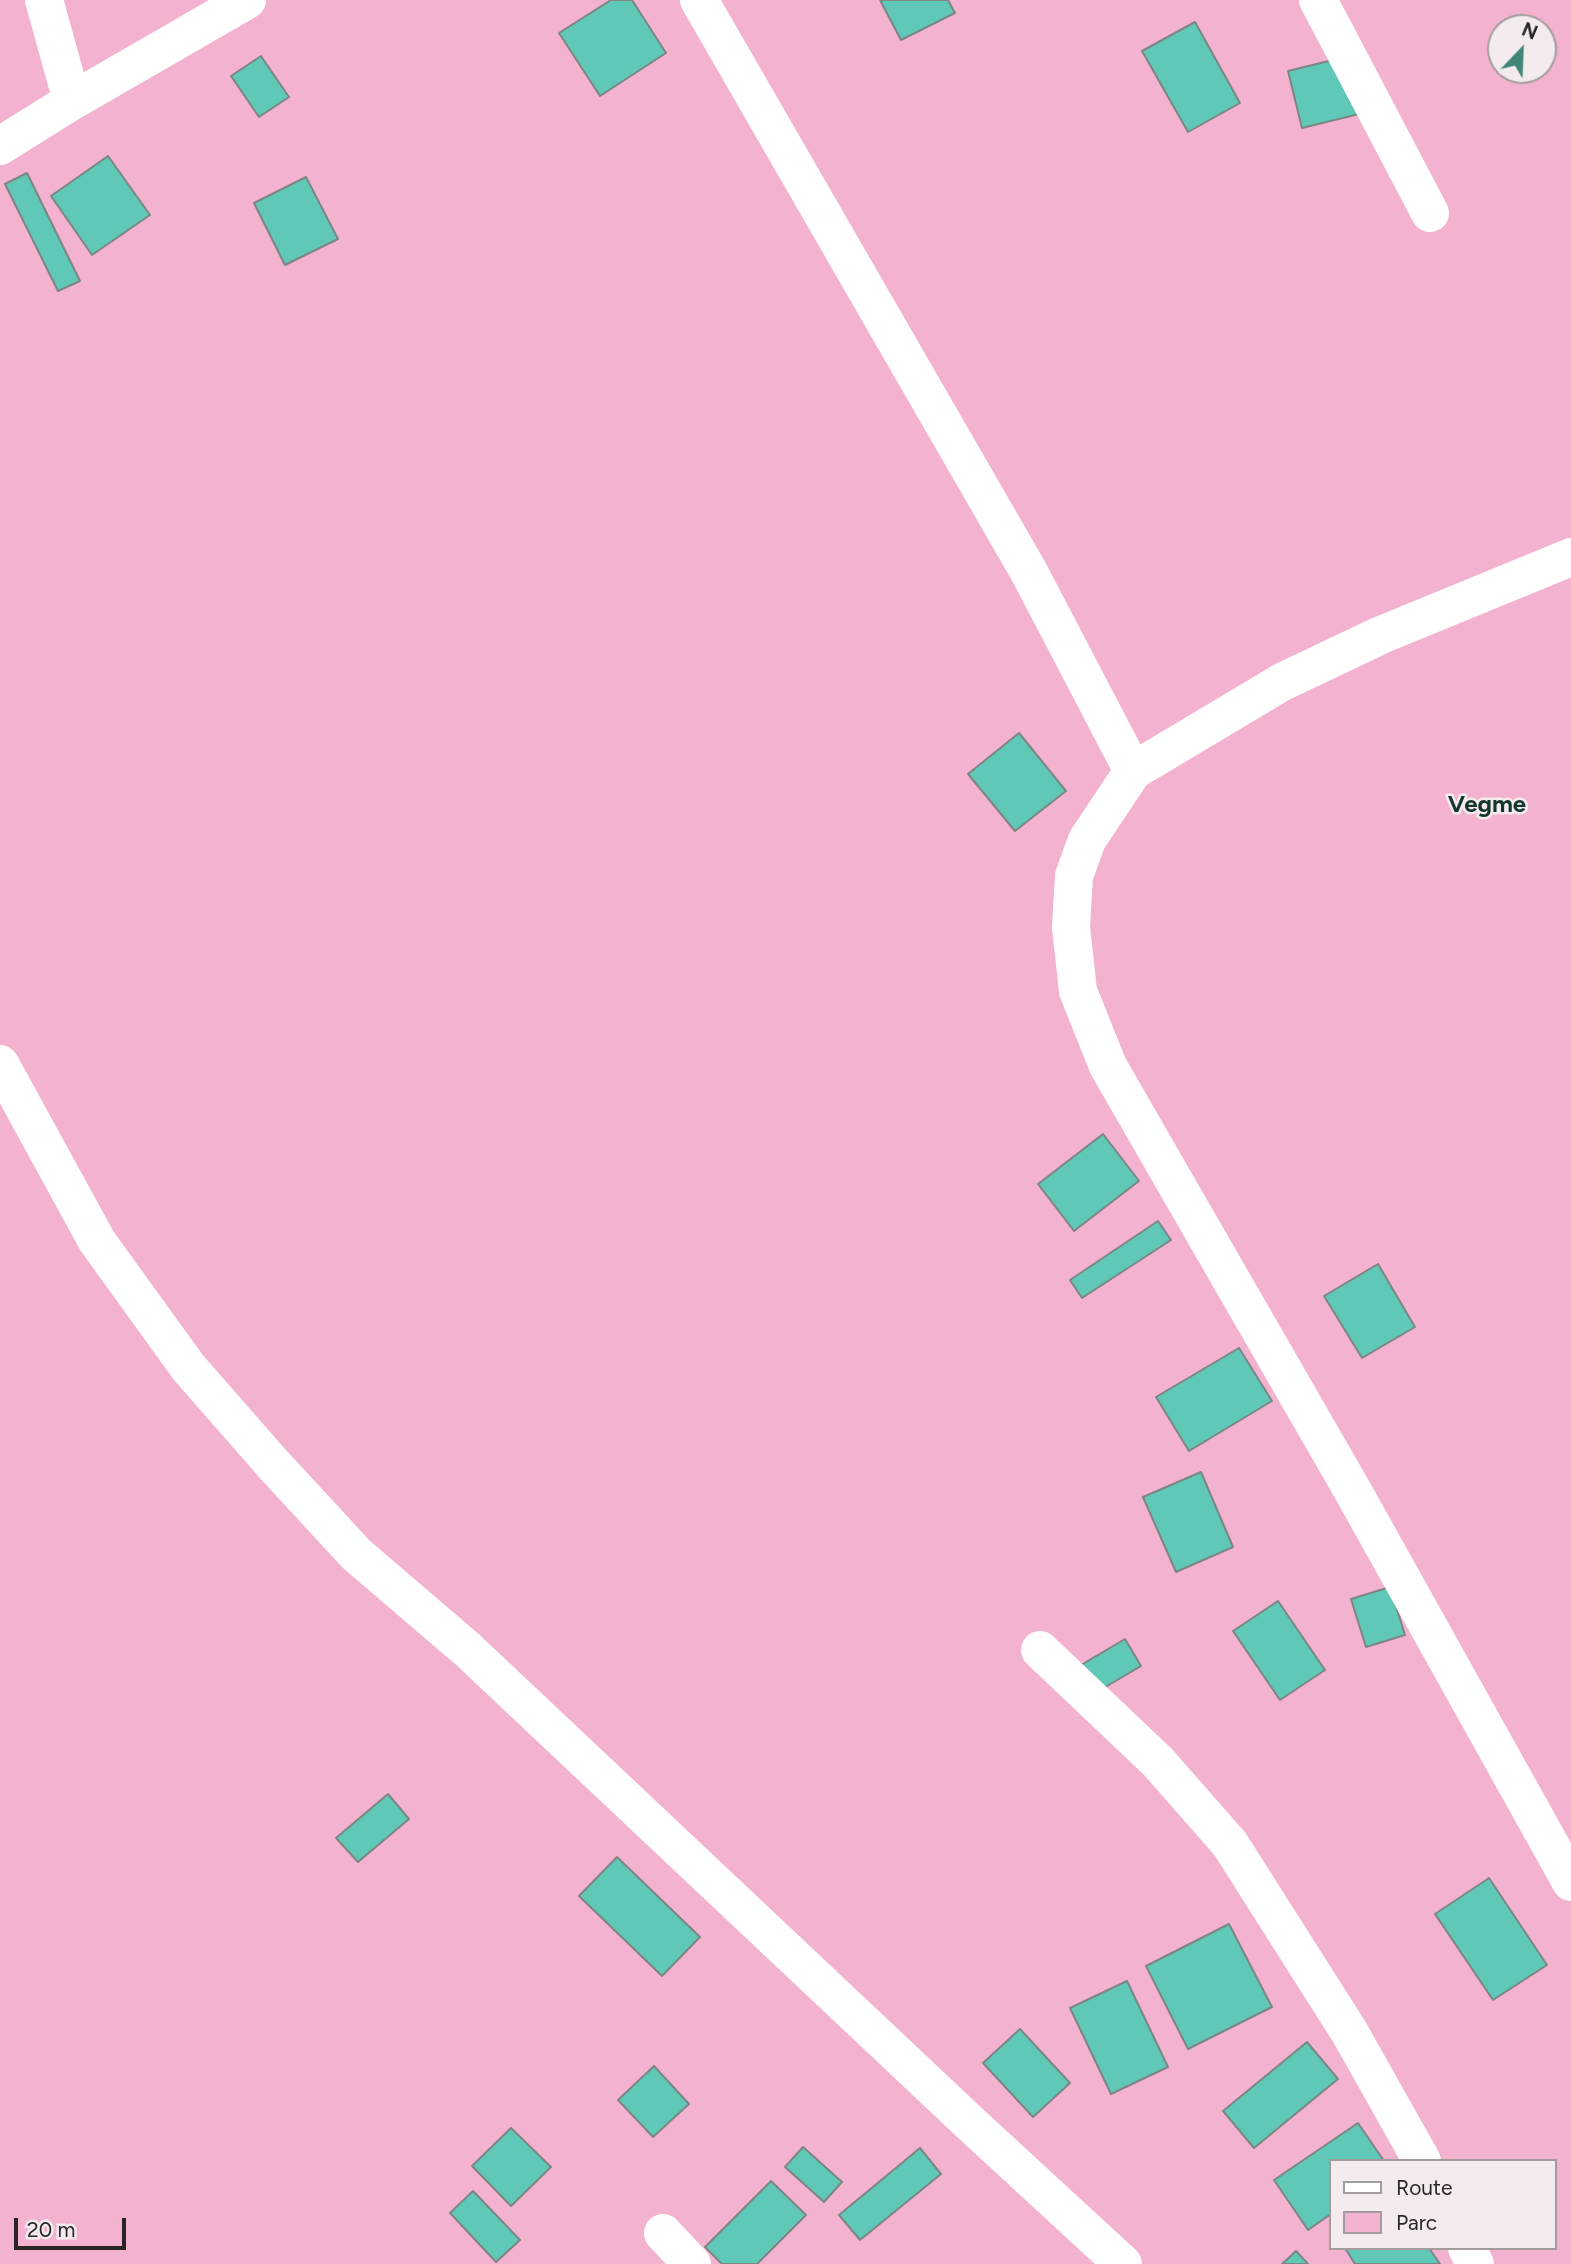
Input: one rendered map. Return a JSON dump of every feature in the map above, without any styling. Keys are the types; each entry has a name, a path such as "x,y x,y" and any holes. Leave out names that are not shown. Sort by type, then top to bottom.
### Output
{"street":[{"path":"44,0 72,101"},
{"path":"0,146 72,101 247,0"},
{"path":"699,0 1029,572 1133,771"},
{"path":"1318,0 1430,213"},
{"path":"1571,557 1381,635 1282,682 1133,771 1087,841 1073,876 1071,927 1078,990 1108,1066 1354,1493 1571,1882"},
{"path":"0,1063 97,1241 127,1283 188,1367 356,1554 468,1650 1123,2264"},
{"path":"1040,1650 1158,1762 1230,1844 1350,2033 1421,2159"},
{"path":"663,2233 692,2264"}],"green space":[{"path":"0,0 1571,0 1571,2264 0,2264"}],"building":[{"path":"611,0 632,0 666,53 600,96 559,33"},
{"path":"880,0 948,0 955,13 901,40"},
{"path":"1195,22 1240,103 1188,132 1142,51"},
{"path":"261,56 289,97 259,117 231,76"},
{"path":"1345,57 1359,114 1302,128 1288,71"},
{"path":"108,156 150,215 92,255 51,196"},
{"path":"27,173 80,281 58,291 5,184"},
{"path":"306,177 338,239 285,265 254,203"},
{"path":"1019,733 1066,791 1015,831 968,774"},
{"path":"1103,1134 1139,1181 1074,1231 1038,1184"},
{"path":"1158,1221 1171,1240 1082,1298 1070,1280"},
{"path":"1378,1264 1415,1327 1362,1358 1324,1296"},
{"path":"1239,1348 1272,1401 1189,1451 1156,1397"},
{"path":"1201,1472 1233,1547 1176,1572 1143,1497"},
{"path":"1390,1587 1405,1635 1366,1647 1351,1599"},
{"path":"1278,1601 1325,1670 1280,1700 1233,1631"},
{"path":"1125,1639 1141,1666 1097,1692 1081,1665"},
{"path":"388,1794 409,1819 358,1862 336,1838"},
{"path":"617,1857 700,1937 662,1976 579,1896"},
{"path":"1489,1878 1547,1965 1493,2000 1435,1914"},
{"path":"1229,1924 1272,2007 1188,2049 1146,1966"},
{"path":"1127,1981 1168,2067 1111,2094 1070,2008"},
{"path":"1020,2029 1070,2083 1033,2117 983,2063"},
{"path":"1307,2042 1338,2079 1254,2148 1223,2111"},
{"path":"654,2066 689,2104 653,2137 618,2100"},
{"path":"1358,2123 1383,2159 1330,2159 1330,2215 1308,2230 1274,2180"},
{"path":"511,2128 551,2167 511,2206 472,2166"},
{"path":"803,2147 842,2182 824,2202 785,2167"},
{"path":"920,2148 941,2174 860,2240 839,2215"},
{"path":"771,2181 806,2215 757,2264 722,2264 705,2247"},
{"path":"473,2191 520,2240 496,2262 450,2213"},
{"path":"1346,2250 1430,2250 1440,2264 1355,2264"},
{"path":"1296,2251 1308,2264 1282,2264"}],"district":[{"name":"Vegme","path":"1487,805"}]}
